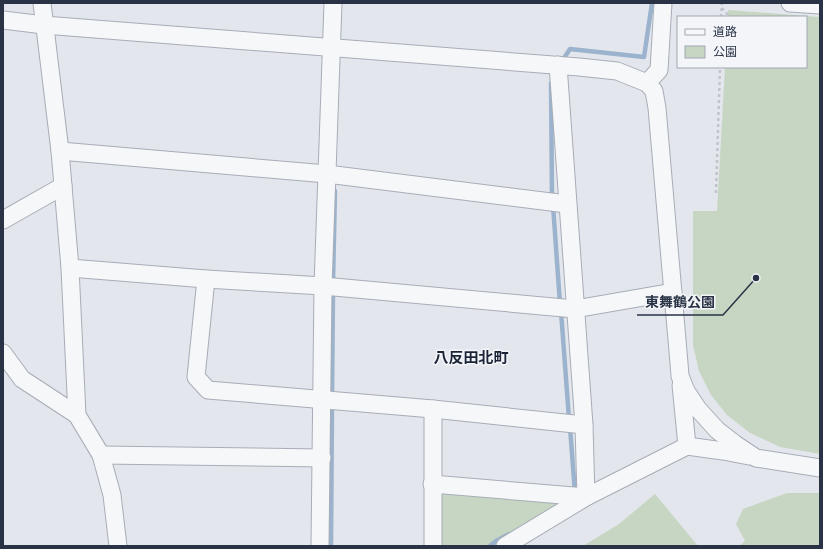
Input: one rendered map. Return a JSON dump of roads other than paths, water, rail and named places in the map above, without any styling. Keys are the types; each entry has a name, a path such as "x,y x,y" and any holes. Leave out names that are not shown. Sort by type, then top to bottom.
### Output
{"street":[{"path":"42,3 60,151 70,268 77,415"},
{"path":"320,546 323,286 333,3"},
{"path":"647,83 659,70 663,3"},
{"path":"790,3 820,5"},
{"path":"3,20 44,25 558,65 617,71 647,83 654,91 657,108 672,292 687,446"},
{"path":"558,65 584,425 586,497"},
{"path":"60,151 327,174 567,204"},
{"path":"3,220 63,186"},
{"path":"70,268 206,279 323,286 575,309 672,292"},
{"path":"206,279 196,377 208,390 433,409 584,425"},
{"path":"3,353 22,379 77,415 101,455 112,495 118,546"},
{"path":"680,376 686,391 716,430 756,458"},
{"path":"433,409 433,546"},
{"path":"505,546 586,497 687,446 820,468"},
{"path":"101,455 322,458"},
{"path":"432,484 586,497"}],"waterway":[{"path":"562,61 570,49 644,57 652,3"},
{"path":"551,83 552,198"},
{"path":"333,283 335,191"},
{"path":"553,205 560,304"},
{"path":"332,397 333,291"},
{"path":"561,311 569,419"},
{"path":"331,546 332,405"},
{"path":"570,427 575,493"},
{"path":"490,546 509,534"}],"place":[{"name":"東舞鶴公園","path":"756,278"}],"district":[{"name":"八反田北町","path":"471,357"}]}
